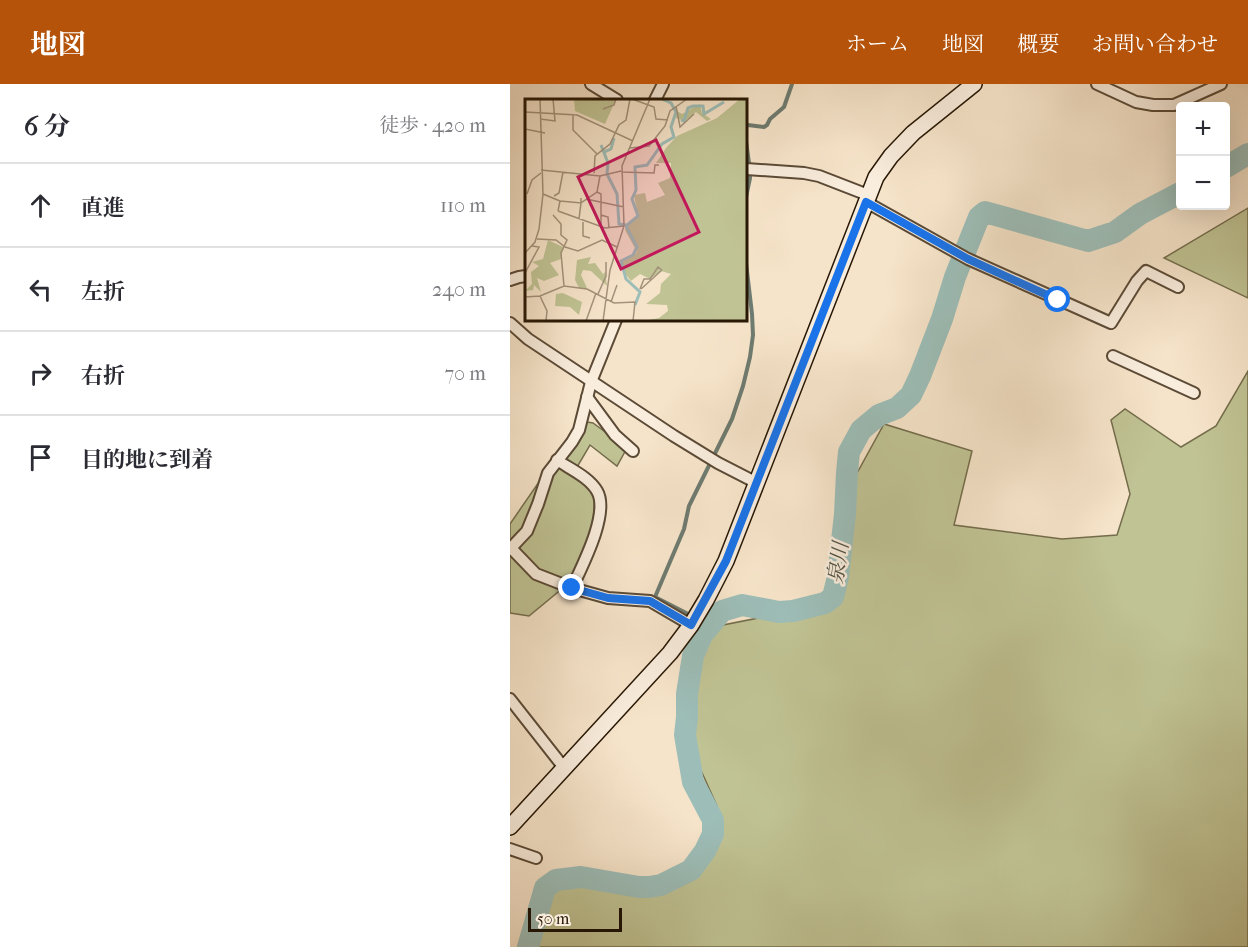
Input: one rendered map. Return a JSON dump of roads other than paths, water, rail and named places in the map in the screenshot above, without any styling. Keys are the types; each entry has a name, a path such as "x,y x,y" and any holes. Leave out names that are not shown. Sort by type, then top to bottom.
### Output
{"street":[{"path":"591,84 615,99"},
{"path":"656,99 663,84"},
{"path":"510,826 670,653 691,625 726,561 876,177 891,156 913,133 974,84"},
{"path":"1097,84 1136,102 1153,105 1174,105 1221,84"},
{"path":"747,169 819,176 867,198 968,259 1111,323 1137,281 1146,272 1178,287"},
{"path":"510,280 525,276"},
{"path":"615,321 591,382 579,430 548,473 527,531 511,548 536,574 572,588 608,598 650,601 691,625"},
{"path":"510,323 528,339 591,382 718,463 757,483"},
{"path":"1113,356 1194,393"},
{"path":"587,397 615,435 633,451"},
{"path":"557,460 589,481 599,496 597,529 572,588"},
{"path":"510,699 565,769"},
{"path":"510,849 536,858"}],"waterway":[{"path":"747,126 764,127 767,125 770,119 784,107 792,84"},
{"path":"747,148 749,163"},
{"name":"泉川","path":"1230,165 1248,154"},
{"path":"747,163 749,163 750,178 747,192"},
{"name":"泉川","path":"528,947 545,888 556,880 581,877 639,887 661,885 691,870 705,851 713,834 713,820 693,782 685,735 687,694 693,656 702,635 722,611 742,605 779,612 793,611 825,603 833,597 838,577 845,514 849,452 861,430 879,415 897,408 911,395 942,319 955,277 979,217 985,212 1088,241 1115,232 1140,214 1176,195"},
{"path":"692,616 655,597 684,529 689,506 732,419 743,386 753,335 747,272"},
{"path":"699,619 710,625"}]}
